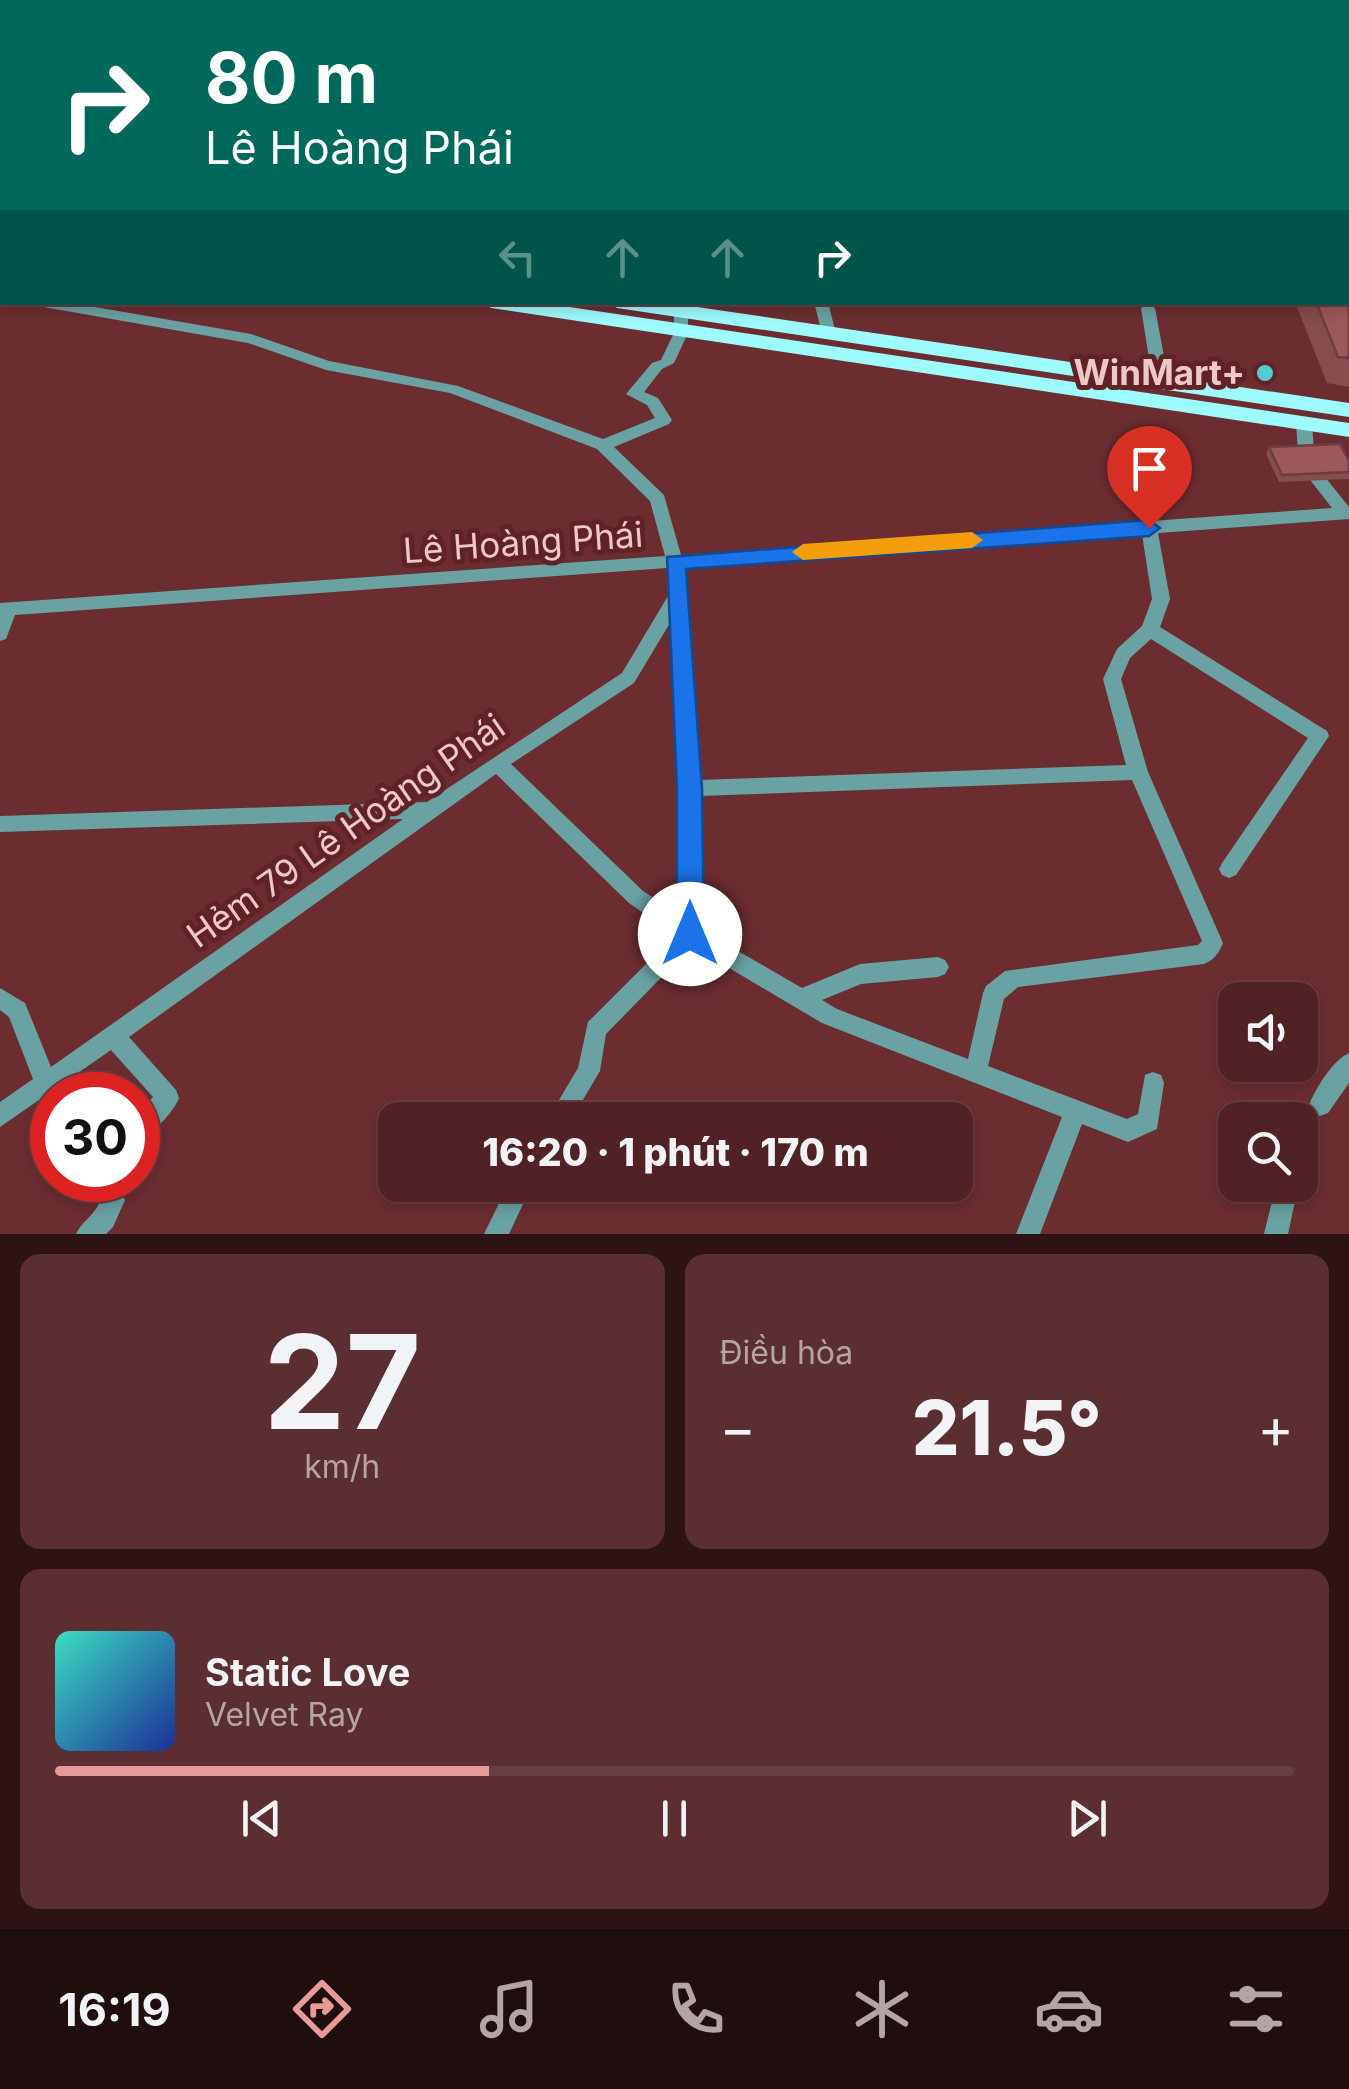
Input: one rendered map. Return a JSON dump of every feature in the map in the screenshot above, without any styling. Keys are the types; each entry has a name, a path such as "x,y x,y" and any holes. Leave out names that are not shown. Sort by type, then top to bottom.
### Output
{"main road":[{"path":"532,305 681,316 828,334 1161,383 1304,414 1349,430"},
{"path":"631,305 1304,414 1349,410"}],"street":[{"path":"56,305 251,339 326,365 453,390 603,445 658,499 675,562 690,788 690,934 596,1029 590,1071 570,1102"},
{"path":"821,305 828,334"},
{"path":"1148,308 1161,383"},
{"path":"603,445 664,420 653,402 634,394 657,366 666,363 681,316"},
{"path":"1304,414 1306,452"},
{"path":"1320,480 1347,513"},
{"name":"Lê Hoàng Phái","path":"4,610 1347,513"},
{"path":"976,1072 994,993 1013,978 1204,954 1212,944 1138,772 1112,679 1122,654 1150,630 1162,599 1149,528"},
{"name":"Hẻm 79 Lê Hoàng Phái","path":"62,1072 497,763 628,678 677,596"},
{"path":"0,634 4,610"},
{"path":"1150,630 1320,736 1229,869"},
{"path":"497,763 636,896 690,934 830,1016 1128,1131 1148,1120 1153,1083"},
{"path":"690,788 1138,772"},
{"path":"0,824 431,810"},
{"path":"802,998 860,974 938,967"},
{"path":"0,998 17,1010 42,1072"},
{"path":"113,1036 145,1072"},
{"path":"1320,1105 1349,1064"},
{"name":"Hẻm 79 Lê Hoàng Phái","path":"0,1116 30,1094"},
{"path":"1028,1234 1076,1111"},
{"path":"88,1234 105,1219 112,1202"},
{"path":"496,1234 512,1202"},
{"path":"1276,1234 1283,1202"}],"building":[{"path":"1317,305 1349,305 1349,358 1338,357"},
{"path":"1340,444 1349,461 1349,472 1282,475 1269,447"}],"slow traffic":[{"path":"803,552 972,540"}],"place":[{"name":"WinMart+","path":"1265,373"}],"route":[{"path":"690,934 690,788 675,562 1149,528"}]}
